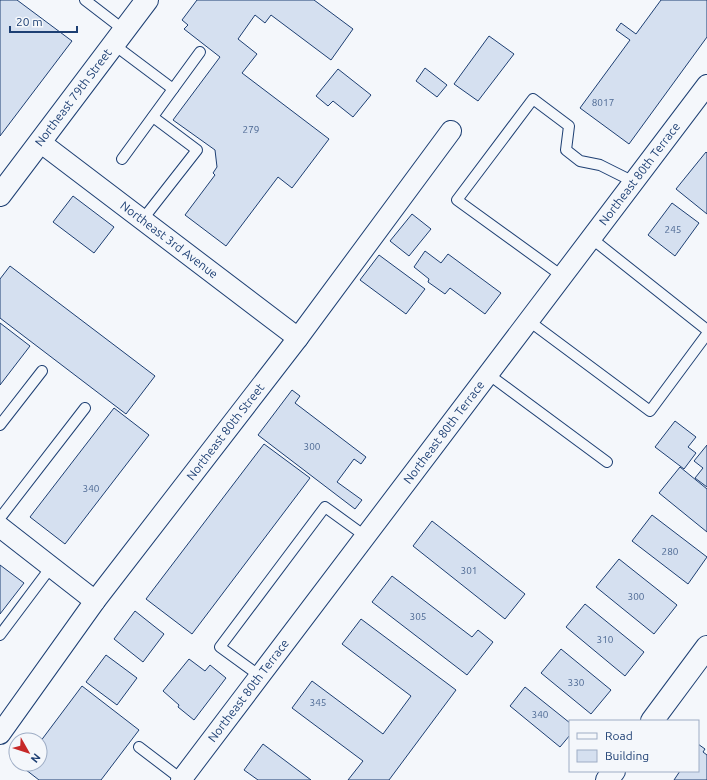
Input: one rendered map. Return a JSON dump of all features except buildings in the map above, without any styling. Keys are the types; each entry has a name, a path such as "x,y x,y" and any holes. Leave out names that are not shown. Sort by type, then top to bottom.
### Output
{"main road":[{"name":"Northeast 79th Street","path":"0,195 146,0"},
{"path":"653,720 707,647"},
{"path":"607,780 613,772"}],"street":[{"name":"Northeast 80th Terrace","path":"187,777 260,676 365,536 707,85"},
{"name":"Northeast 80th Street","path":"0,734 95,601 298,338 451,131"},
{"name":"Northeast 3rd Avenue","path":"40,142 298,338"},
{"path":"0,527 95,601"}],"lane":[{"path":"85,0 119,37 173,89"},
{"path":"122,159 200,52"},
{"path":"562,276 458,200 533,99 569,126 566,150 570,154 580,161 600,165 634,182"},
{"path":"143,219 197,150 153,117"},
{"path":"591,238 707,330"},
{"path":"529,321 650,411 707,334"},
{"path":"0,425 42,371"},
{"path":"488,374 607,462"},
{"path":"0,518 85,408"},
{"path":"260,676 220,647 325,507 365,536"},
{"path":"0,635 52,567"},
{"path":"139,747 187,777"}]}
